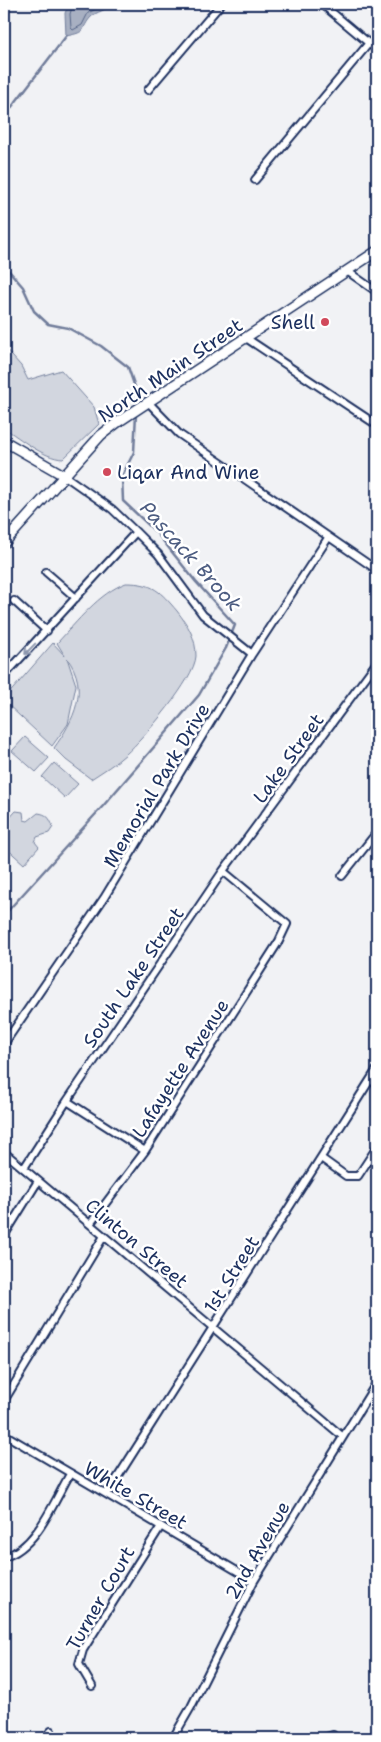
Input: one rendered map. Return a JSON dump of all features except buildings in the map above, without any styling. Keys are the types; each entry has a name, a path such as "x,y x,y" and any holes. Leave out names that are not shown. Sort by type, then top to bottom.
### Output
{"main road":[{"name":"North Main Street","path":"4,543 101,436 131,414 377,252"},
{"path":"4,441 66,476"}],"street":[{"path":"148,90 221,4"},
{"path":"322,4 377,50"},
{"path":"254,180 369,43"},
{"path":"347,272 377,292"},
{"path":"246,338 377,425"},
{"path":"145,405 178,434 377,570"},
{"path":"66,476 106,504 136,532 158,554 198,608 222,632 252,654"},
{"path":"4,676 136,532"},
{"name":"Memorial Park Drive","path":"4,1044 104,898 252,654 328,538"},
{"path":"46,572 76,598"},
{"path":"14,601 47,631"},
{"name":"Lake Street","path":"223,871 377,662"},
{"path":"342,876 377,832"},
{"name":"Lafayette Avenue","path":"90,1224 145,1151 288,924 223,871"},
{"name":"South Lake Street","path":"67,1101 223,871"},
{"name":"1st Street","path":"107,1494 215,1328 377,1069"},
{"path":"370,1080 377,1085"},
{"path":"24,1168 67,1101 145,1151"},
{"path":"322,1158 346,1176 358,1176 377,1147"},
{"name":"Clinton Street","path":"4,1152 342,1436"},
{"path":"4,1236 38,1181"},
{"path":"4,1401 104,1236"},
{"name":"2nd Avenue","path":"173,1738 191,1707 254,1581 377,1382"},
{"name":"White Street","path":"4,1434 254,1581"},
{"path":"4,1557 15,1554 35,1533 70,1474"},
{"name":"Turner Court","path":"92,1686 79,1664 83,1650 161,1526"},
{"path":"44,1738 50,1731"},
{"path":"323,1738 333,1735 334,1738"}],"shaded area":[{"path":"4,347 21,366 28,380 61,370 94,407 99,424 63,459 55,458 40,451 4,428"},
{"path":"126,583 150,587 166,598 188,627 195,643 196,656 187,679 156,722 126,754 91,779 54,748 68,726 77,704 77,681 74,670 67,658 76,685 68,724 52,746 6,703 6,697 53,643 65,656 57,643 98,601"},
{"path":"25,737 49,758 36,772 12,751"},
{"path":"54,763 78,784 65,798 42,777"},
{"path":"16,811 23,812 24,820 28,821 38,813 44,814 53,827 49,833 37,837 35,842 39,847 24,864 4,846 4,824"}],"water":[{"path":"69,4 112,4 91,17 83,30 66,36 65,13"}],"waterway":[{"name":"Pascack Brook","path":"4,117 67,35"},
{"name":"Pascack Brook","path":"4,265 23,287 34,311 48,324 68,328 101,346 128,367 138,396 137,406"},
{"name":"Pascack Brook","path":"4,915 103,806 199,695 226,648 235,625 196,582 156,532 123,501 122,476 134,452 136,414"}],"place":[{"name":"Shell","path":"325,322"},
{"name":"Liqar And Wine","path":"107,472"}]}
